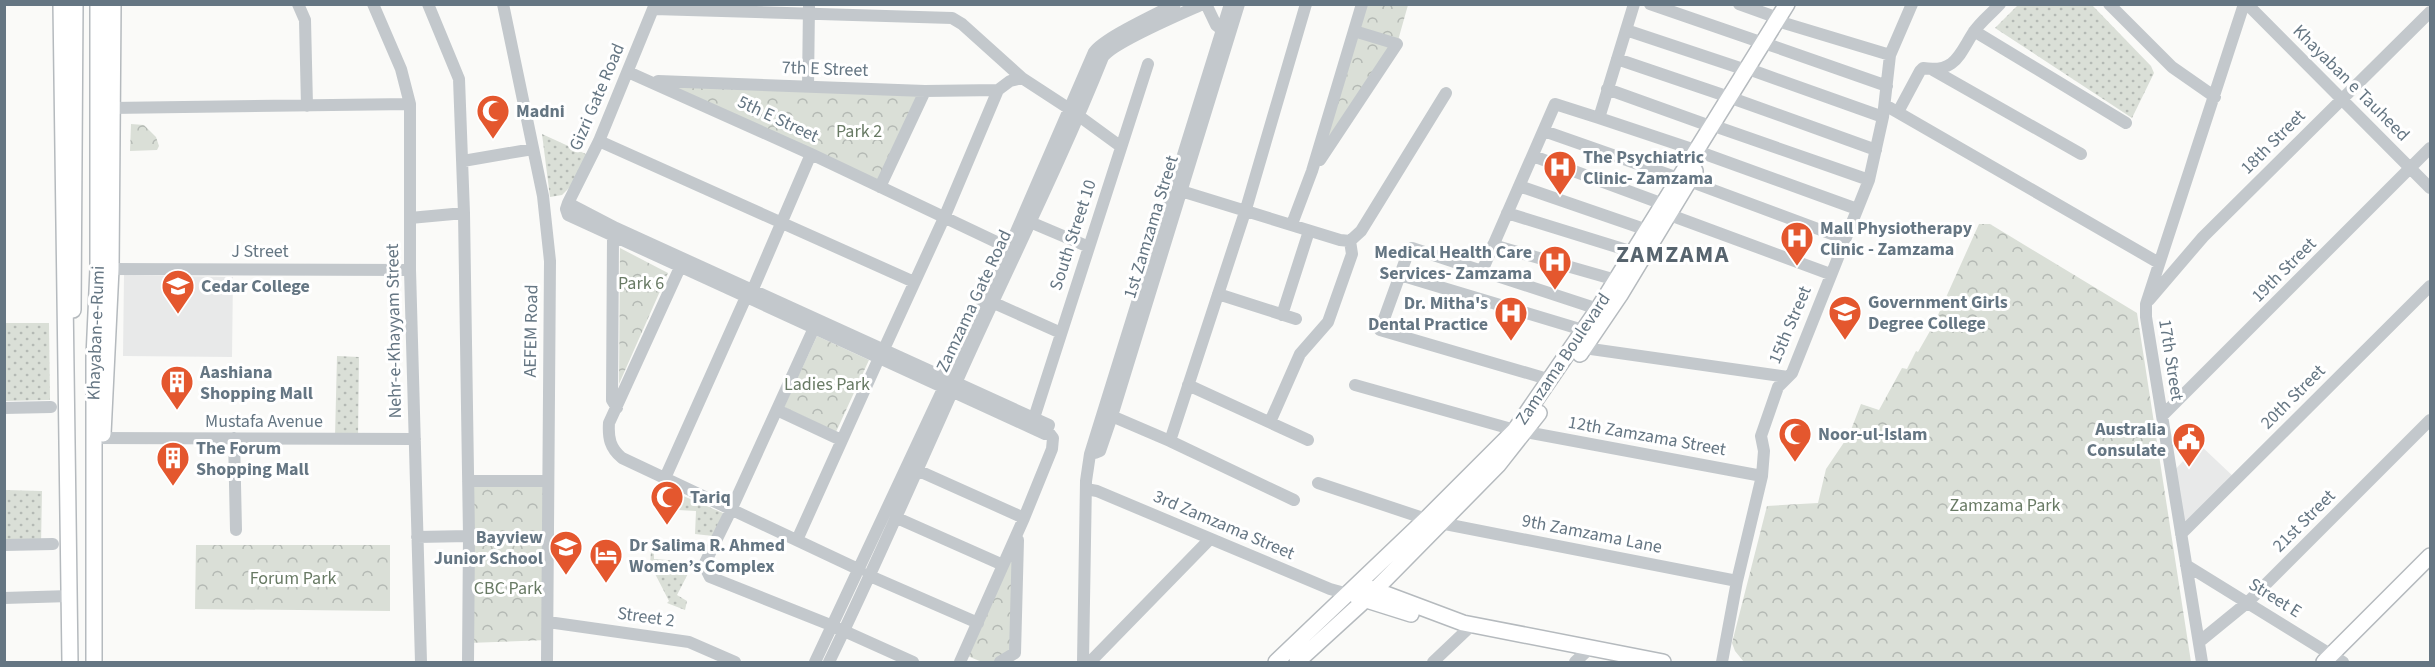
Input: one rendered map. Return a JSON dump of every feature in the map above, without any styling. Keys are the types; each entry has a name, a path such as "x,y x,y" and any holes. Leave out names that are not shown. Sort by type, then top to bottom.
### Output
{"main road":[{"name":"Khayaban-e-Rumi","path":"61,4 70,663"},
{"path":"65,357 74,307 75,4"},
{"name":"Khayaban-e-Rumi","path":"94,663 94,475 103,438 104,273 98,4"},
{"path":"75,150 79,182 79,303 83,308 90,306 94,282 104,273 113,4"},
{"name":"Zamzama Boulevard","path":"1781,20 1786,4"},
{"name":"Zamzama Boulevard","path":"1297,663 1370,595 1433,521 1521,431 1584,348 1620,296 1666,209 1766,44 1781,20 1796,4"},
{"name":"Zamzama Boulevard","path":"1521,431 1647,230 1666,209"},
{"name":"Zamzama Boulevard","path":"1276,663 1353,589 1433,521"},
{"path":"2335,661 2430,556"},
{"path":"2335,661 2430,569"},
{"path":"1353,589 1469,628 1621,663"},
{"path":"1582,655 1663,663"}],"street":[{"path":"298,4 305,20 307,105"},
{"name":"Nehr-e-Khayyam Street","path":"373,4 401,69 410,104 410,270 421,663"},
{"path":"428,4 459,79 463,160 469,536 468,663"},
{"name":"AEFEM Road","path":"503,4 543,196 550,261 547,663"},
{"name":"Zamzama Gate Road","path":"979,322 994,303 1030,222 1097,48 1175,4"},
{"path":"1204,4 1216,25 1226,32"},
{"name":"Zamzama Gate Road","path":"865,573 896,487 950,385 1009,248 1073,111 1107,53 1165,21 1204,4"},
{"name":"1st Zamzama Street","path":"1226,32 1230,4"},
{"name":"1st Zamzama Street","path":"1083,663 1086,489 1090,454 1100,451 1107,415 1190,145 1226,32 1239,4"},
{"path":"1170,441 1246,209 1306,4"},
{"path":"1292,224 1312,171 1362,4"},
{"path":"1599,118 1634,4"},
{"path":"1650,4 1887,86"},
{"path":"1739,4 1890,55"},
{"name":"15th Street","path":"1722,663 1737,581 1762,476 1764,451 1761,436 1778,387 1788,377 1869,180 1884,111 1890,55 1912,4"},
{"path":"1933,70 1953,63 1960,56 1974,31 2000,4"},
{"path":"2109,4 2172,67 2215,97"},
{"name":"17th Street","path":"2202,663 2146,316 2146,303 2245,4"},
{"name":"Khayaban e Tauheed","path":"2245,4 2430,188"},
{"path":"655,7 808,9 952,18 962,24 1022,78 1073,111 1120,146"},
{"name":"Gizri Gate Road","path":"615,233 568,203 599,141 655,7"},
{"path":"808,9 808,87"},
{"name":"18th Street","path":"2146,303 2203,237 2430,12"},
{"path":"1626,30 1750,71 1884,111 1898,112 2159,263"},
{"path":"1312,171 1398,44 1354,31"},
{"path":"1974,31 2126,123"},
{"path":"1617,59 1876,150"},
{"name":"South Street 10","path":"1034,418 1148,64"},
{"path":"1898,112 1920,71 1923,68 1933,70 2081,154"},
{"name":"5th E Street","path":"628,72 812,154 1009,248"},
{"path":"797,540 944,218 998,90 1010,81 1022,78"},
{"name":"7th E Street","path":"651,81 925,91 998,90"},
{"path":"1607,89 1869,180"},
{"path":"880,187 925,91"},
{"path":"1350,241 1367,222 1446,93"},
{"path":"111,108 410,104"},
{"path":"1482,271 1555,104 1700,152 1857,209"},
{"path":"1544,131 1845,239"},
{"path":"599,141 914,282"},
{"name":"1st Zamzama Street","path":"1160,245 1181,191 1190,145"},
{"name":"19th Street","path":"2162,416 2430,148"},
{"path":"463,160 533,149"},
{"path":"665,478 783,224 812,154"},
{"path":"1533,156 1830,274"},
{"path":"1519,186 1647,230"},
{"path":"1181,191 1246,209 1309,231 1350,241"},
{"path":"410,218 464,213"},
{"path":"1507,213 1634,252"},
{"path":"1030,222 1089,246"},
{"path":"1282,315 1309,231"},
{"path":"617,408 612,400 615,233 950,385 1050,425 1045,434 950,385"},
{"path":"1270,422 1300,354 1328,322 1352,254 1350,241"},
{"path":"1493,245 1616,280"},
{"path":"1551,380 1380,330 1409,250 1412,248 1598,309"},
{"path":"682,263 609,423 613,451 622,458 732,508 865,573 978,623"},
{"name":"J Street","path":"104,273 410,270"},
{"path":"1400,275 1583,330"},
{"name":"20th Street","path":"2181,534 2430,286"},
{"path":"750,293 814,328 851,339"},
{"path":"1218,294 1296,319"},
{"path":"994,303 1061,333"},
{"path":"814,328 704,565 706,572 710,576 839,629 913,663"},
{"path":"1584,348 1788,377"},
{"name":"12th Zamzama Street","path":"1355,384 1521,431 1762,476"},
{"name":"Zamzama Gate Road","path":"829,663 839,629 852,600 909,494 950,385"},
{"path":"1188,385 1308,440"},
{"path":"4,408 51,407"},
{"path":"777,410 841,440"},
{"path":"1107,415 1170,441 1294,500"},
{"name":"21st Street","path":"2199,642 2248,602 2430,420"},
{"path":"960,663 1018,533 1052,449 1053,438 1047,430"},
{"name":"Mustafa Avenue","path":"103,438 415,438"},
{"path":"234,438 236,530"},
{"path":"919,471 1024,518"},
{"path":"468,481 548,481"},
{"name":"9th Zamzama Lane","path":"1318,483 1433,521 1737,581"},
{"path":"896,487 909,494"},
{"name":"3rd Zamzama Street","path":"1086,489 1097,491 1330,589 1353,589"},
{"path":"897,518 1003,566"},
{"path":"1000,663 1015,653 1018,533"},
{"path":"417,537 469,536"},
{"path":"1090,663 1210,539"},
{"path":"4,545 53,544"},
{"name":"Street E","path":"2186,565 2248,602 2335,661"},
{"path":"4,598 70,596"},
{"name":"Street 2","path":"548,622 689,642 735,663"},
{"path":"1433,663 1469,628"},
{"name":"Zamzama Gate Road","path":"816,663 839,629"}],"shaded area":[{"name":"Cedar College","path":"124,275 233,277 232,357 123,356"},
{"path":"2199,444 2236,479 2181,534 2171,474"}],"green space":[{"path":"1366,5 1408,5 1397,44 1312,171"},
{"path":"2018,5 2092,5 2151,66 2154,73 2132,118 1995,28"},
{"name":"Park 2","path":"651,81 925,91 880,187"},
{"path":"131,124 144,125 156,137 159,146 157,150 130,151"},
{"path":"542,134 588,155 576,181 562,195 550,197"},
{"name":"Zamzama Park","path":"1979,224 1990,224 2137,313 2191,662 1744,662 1732,643 1767,506 1818,503 1826,469 1849,435 1861,404 1879,410 1902,368 1907,369 1934,324"},
{"name":"Park 6","path":"620,248 668,273 619,384"},
{"path":"4,323 49,323 50,400 5,401"},
{"name":"Ladies Park","path":"817,336 869,360 836,432 784,407"},
{"path":"337,356 359,357 358,439 335,437"},
{"name":"CBC Park","path":"468,481 548,481 548,640 468,643"},
{"path":"5,490 42,491 41,546 5,545"},
{"path":"681,495 723,513 713,536 695,534 696,511 678,510"},
{"path":"1018,533 1015,653 1001,661 984,662 964,654"},
{"name":"Forum Park","path":"196,545 390,545 390,611 195,609"},
{"path":"651,551 654,551 654,559 694,562 677,595 687,601 685,610 667,603 669,601 650,564"}],"place":[{"name":"Madni","path":"493,140"},
{"name":"The Psychiatric Clinic- Zamzama","path":"1560,196"},
{"name":"Mall Physiotherapy Clinic - Zamzama","path":"1797,267"},
{"name":"Medical Health Care Services- Zamzama","path":"1555,291"},
{"name":"Cedar College","path":"178,315"},
{"name":"Government Girls Degree College","path":"1845,341"},
{"name":"Dr. Mitha's Dental Practice","path":"1511,342"},
{"name":"Aashiana Shopping Mall","path":"177,411"},
{"name":"Noor-ul-Islam","path":"1795,463"},
{"name":"Australia Consulate","path":"2189,468"},
{"name":"The Forum Shopping Mall","path":"173,487"},
{"name":"Tariq","path":"667,526"},
{"name":"Bayview Junior School","path":"566,576"},
{"name":"Dr Salima R. Ahmed Women’s Complex","path":"606,584"}],"district":[{"name":"ZAMZAMA","path":"1673,254"}]}
